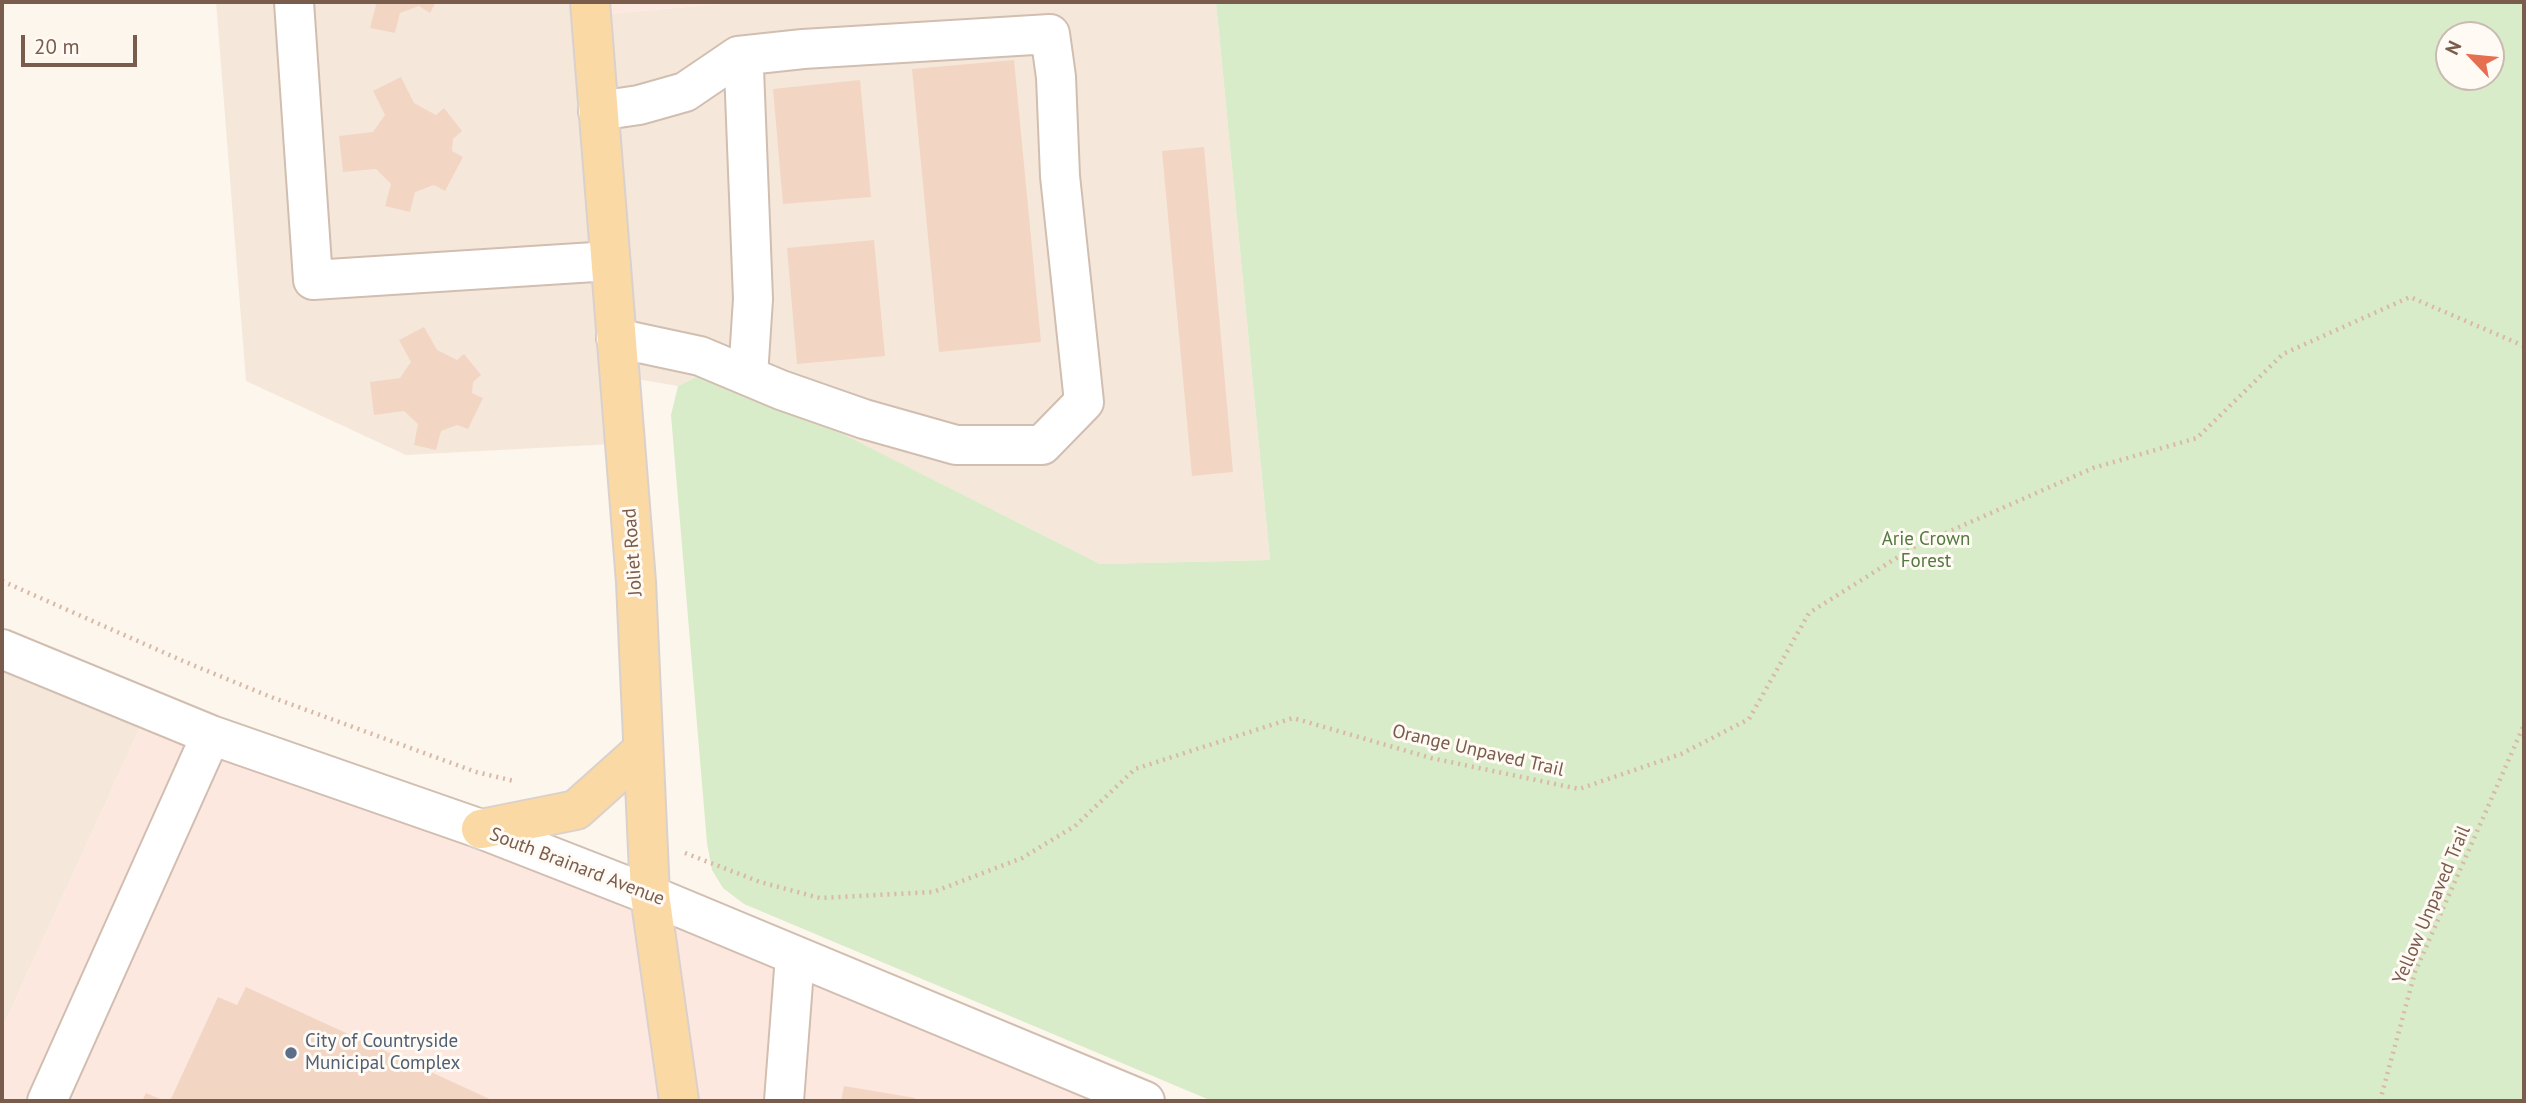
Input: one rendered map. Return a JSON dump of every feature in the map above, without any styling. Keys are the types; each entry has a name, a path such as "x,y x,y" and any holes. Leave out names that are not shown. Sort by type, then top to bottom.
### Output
{"main road":[{"name":"Joliet Road","path":"590,2 636,582 650,895 679,1101"},
{"path":"481,829 576,810 643,750"}],"street":[{"path":"294,2 313,281 610,261"},
{"path":"598,111 639,105 685,92 738,56 803,49 1050,34 1056,77 1060,176 1084,401 1042,445 956,445 864,419 744,375 701,356 616,338"},
{"path":"738,56 744,69 753,299 744,375"},
{"name":"South Brainard Avenue","path":"2,649 211,735 481,829 650,895 1145,1101"},
{"path":"47,1101 211,735"},
{"path":"784,1101 795,956"}],"path":[{"name":"Orange Unpaved Trail","path":"648,838 760,882 820,898 933,892 1022,858 1054,839 1075,826 1135,769 1293,718 1431,758 1580,789 1681,754 1749,719 1809,613 1914,547 2092,468 2197,438 2283,354 2410,297 2524,346"},
{"path":"2,581 271,697 476,772 518,782"},
{"name":"Yellow Unpaved Trail","path":"2380,1101 2415,972 2524,725"}],"shaded area":[{"path":"216,2 574,2 613,444 406,455 246,381"},
{"path":"605,2 744,2 606,14"},
{"path":"744,2 1216,2 1270,560 1100,564 727,376 698,376 678,386 630,378 606,14"},
{"path":"2,670 144,719 2,1029"},
{"path":"144,719 640,899 663,1101 2,1101 2,1029"},
{"path":"665,910 1108,1101 692,1101"}],"green space":[{"name":"Arie Crown Forest","path":"1216,2 2524,2 2524,1101 1212,1101 744,904 723,888 712,870 707,843 671,415 678,386 698,376 726,375 1100,564 1270,560"}],"building":[{"path":"373,2 436,2 430,13 419,6 400,13 395,33 370,28 376,5"},
{"path":"1014,60 1041,342 939,352 912,69"},
{"path":"401,77 414,103 436,115 444,108 462,131 453,139 452,151 463,157 445,191 434,185 415,192 410,212 385,206 391,184 376,169 343,172 339,136 373,132 385,115 373,91"},
{"path":"860,80 871,197 783,204 773,89"},
{"path":"1204,147 1233,472 1192,476 1162,151"},
{"path":"874,240 885,356 797,364 787,248"},
{"path":"424,327 437,350 457,360 464,354 481,375 473,382 472,393 483,398 468,429 457,425 441,431 436,450 414,445 418,424 404,411 374,415 370,382 400,378 411,362 399,340"},
{"name":"City of Countryside Municipal Complex","path":"246,987 494,1101 170,1101 218,997 237,1005"},
{"path":"844,1086 915,1098 915,1101 841,1101"},
{"path":"146,1093 165,1101 142,1101"}],"place":[{"name":"City of Countryside Municipal Complex","path":"291,1053"}]}
